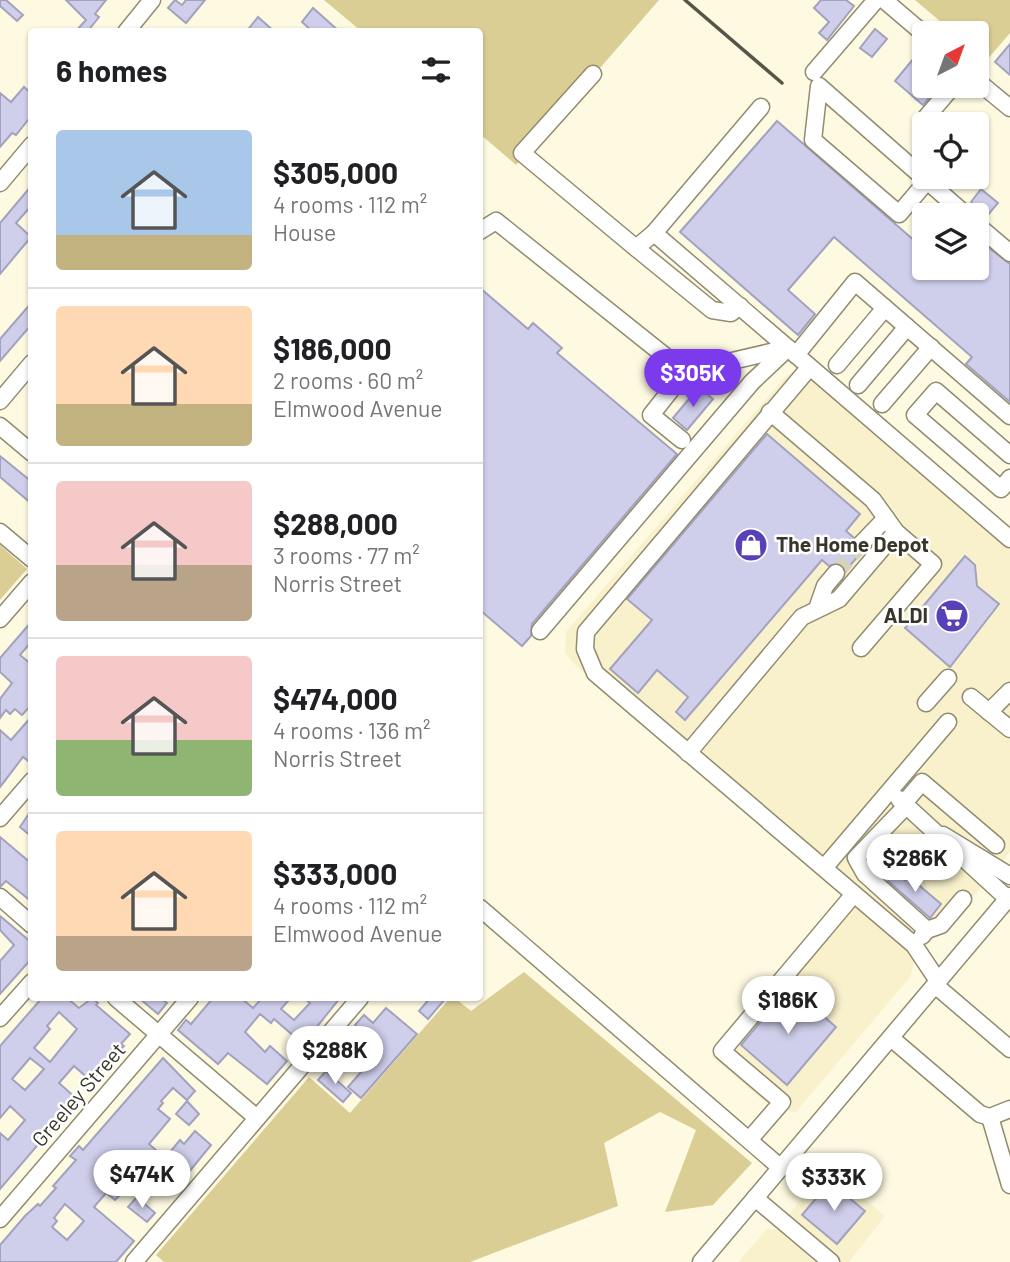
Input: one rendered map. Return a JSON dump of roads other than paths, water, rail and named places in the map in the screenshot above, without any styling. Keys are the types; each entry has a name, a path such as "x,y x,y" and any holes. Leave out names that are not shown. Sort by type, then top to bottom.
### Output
{"street":[{"path":"129,28 152,0"},
{"path":"814,72 876,0"},
{"path":"884,0 912,24"},
{"path":"593,74 522,153 712,310 722,314 731,313 740,306"},
{"path":"819,86 917,172 927,181 899,214 813,140 819,86"},
{"path":"989,91 1010,108"},
{"path":"931,112 943,98"},
{"path":"636,248 654,233 761,107"},
{"path":"0,183 28,150"},
{"path":"936,189 952,203"},
{"path":"483,229 496,221 685,372"},
{"path":"654,233 1010,539"},
{"path":"989,235 1010,253"},
{"path":"540,631 752,382 792,352 855,282 1010,415"},
{"path":"837,365 885,308"},
{"path":"858,385 907,327"},
{"path":"882,404 931,348"},
{"path":"682,440 651,415 685,372 792,352"},
{"path":"0,401 28,368"},
{"path":"808,368 586,632 585,649 595,673 915,945 937,983 1010,1049"},
{"path":"955,369 915,415 1007,487"},
{"path":"936,391 1010,455"},
{"path":"770,412 873,500 896,532 933,564 861,648"},
{"path":"0,426 28,450"},
{"path":"861,544 886,518"},
{"path":"0,532 28,556"},
{"path":"688,752 802,617 839,599 896,532"},
{"path":"817,609 821,594 836,573"},
{"path":"0,619 28,587"},
{"path":"926,704 948,678"},
{"path":"989,712 1010,691"},
{"path":"971,697 1010,729"},
{"path":"824,868 948,722"},
{"path":"927,930 857,863 856,858 875,835 885,831 922,782 996,845"},
{"path":"0,818 28,786"},
{"path":"701,1262 1009,898 890,791"},
{"path":"938,832 1010,876"},
{"path":"749,1140 782,1102 722,1051 854,894"},
{"path":"0,897 28,922"},
{"path":"915,945 927,930 941,925 963,899"},
{"path":"483,911 781,1168"},
{"path":"0,1018 28,986"},
{"path":"120,1001 257,1118"},
{"name":"Greeley Street","path":"0,1219 187,1001"},
{"path":"134,1262 357,1001"},
{"path":"891,1038 980,1114 990,1117 1010,1109"},
{"path":"990,1117 1010,1185"},
{"path":"755,1198 831,1262"}],"tunnel":[{"path":"836,573 861,544"}],"railway":[{"path":"685,0 782,83"}],"place":[{"name":"The Home Depot","path":"751,545"},
{"name":"ALDI","path":"952,616"}]}
